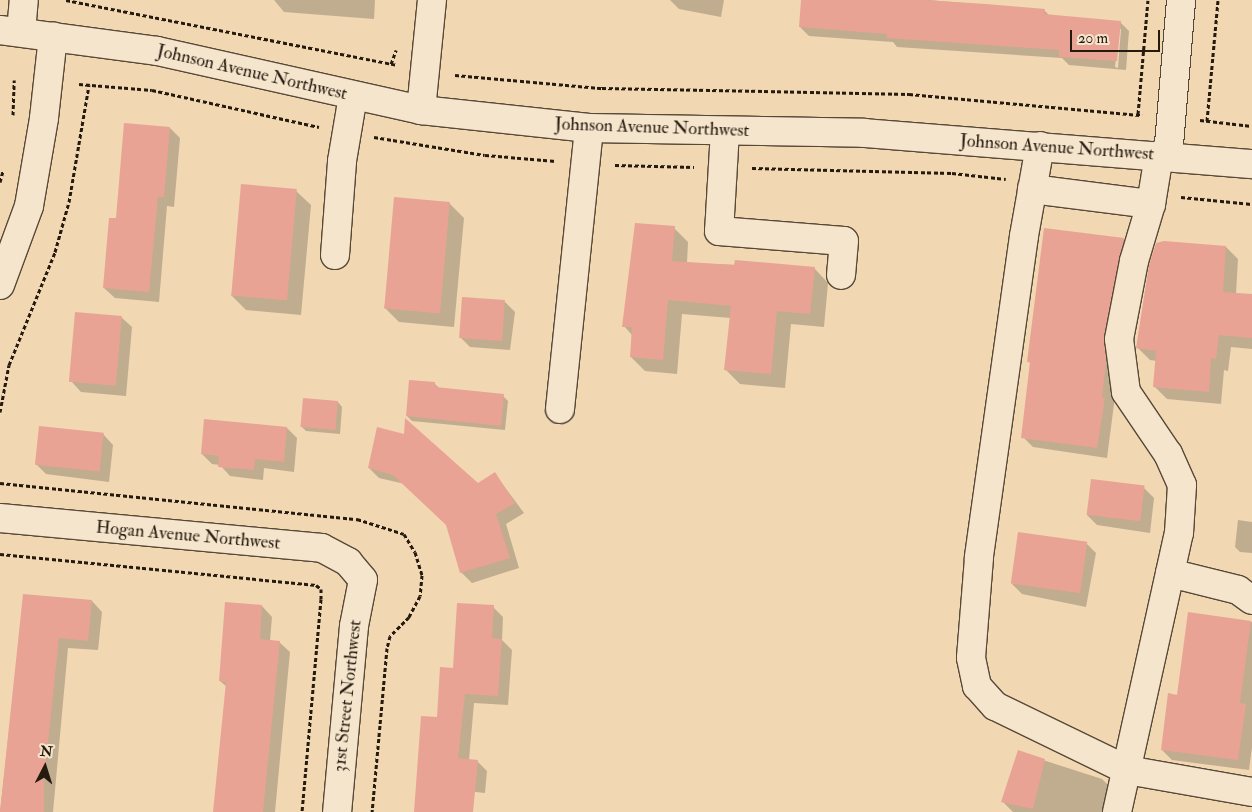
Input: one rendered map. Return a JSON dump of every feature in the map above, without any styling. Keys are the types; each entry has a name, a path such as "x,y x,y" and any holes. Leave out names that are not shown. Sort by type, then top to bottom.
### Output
{"street":[{"path":"11,31 24,0"},
{"path":"421,110 432,0"},
{"path":"1117,812 1179,533 1182,485 1168,454 1126,392 1119,339 1134,261 1164,156 1181,0"},
{"name":"Johnson Avenue Northwest","path":"11,31 157,51 421,110 589,128 864,133 1252,164"},
{"path":"0,285 29,206 44,118 53,36"},
{"path":"334,255 342,161 353,96"},
{"path":"560,409 589,128"},
{"path":"725,131 719,231 844,241 841,275"},
{"path":"1040,146 1032,189 979,558 971,658 977,686 995,706 1127,770 1248,791"},
{"path":"1032,189 1151,204"},
{"name":"Hogan Avenue Northwest","path":"0,518 322,548 348,562 363,580"},
{"path":"1170,573 1238,590 1252,600"},
{"name":"31st Street Northwest","path":"337,812 354,626 363,580"}],"path":[{"path":"66,0 402,66"},
{"path":"1138,114 1148,0"},
{"path":"1207,121 1218,0"},
{"path":"455,74 602,88 909,94 1145,115"},
{"path":"11,124 14,80"},
{"path":"0,412 9,365 55,252 69,202 89,85"},
{"path":"1199,120 1252,126"},
{"path":"0,182 4,168"},
{"path":"0,554 316,585 321,589 302,812"}],"building":[{"path":"801,0 923,0 986,4 1045,9 1044,14 1121,21 1117,61 1059,57 1059,50 887,38 887,34 799,27"},
{"path":"124,123 170,127 164,197 158,197 149,292 103,288 109,218 116,218"},
{"path":"241,184 297,189 287,300 231,296"},
{"path":"394,197 450,202 440,313 384,309"},
{"path":"635,223 675,226 672,261 734,265 735,260 815,267 810,314 777,311 771,374 724,370 731,306 668,300 663,360 630,357 632,327 622,327"},
{"path":"1044,228 1124,238 1104,336 1106,362 1102,397 1105,398 1097,448 1021,438 1030,362 1027,362"},
{"path":"1164,241 1226,246 1223,292 1252,294 1252,338 1219,335 1216,359 1211,358 1209,392 1153,387 1156,351 1136,348 1149,265 1156,243"},
{"path":"462,297 505,300 502,341 459,338"},
{"path":"75,312 122,316 116,386 69,382"},
{"path":"409,380 435,382 435,387 504,394 501,426 406,416"},
{"path":"303,398 338,401 335,430 300,427"},
{"path":"405,418 478,483 495,472 515,503 496,514 510,558 460,573 446,525 393,475 368,468 377,427 404,434"},
{"path":"204,419 287,427 284,462 255,459 254,470 218,467 219,456 201,454"},
{"path":"39,426 104,433 100,472 35,465"},
{"path":"1091,479 1145,486 1140,521 1087,515"},
{"path":"1018,532 1087,542 1080,593 1011,583"},
{"path":"23,594 92,600 88,641 59,638 44,779 44,812 0,812"},
{"path":"225,602 262,605 260,639 280,641 263,812 213,812 226,682 219,681"},
{"path":"457,603 494,605 492,638 502,639 498,696 465,694 458,758 478,760 473,812 414,812 421,716 437,717 440,667 453,668"},
{"path":"1188,612 1251,621 1240,703 1246,704 1238,760 1161,750 1168,693 1177,695"},
{"path":"1018,750 1045,759 1033,809 1001,802"}]}
